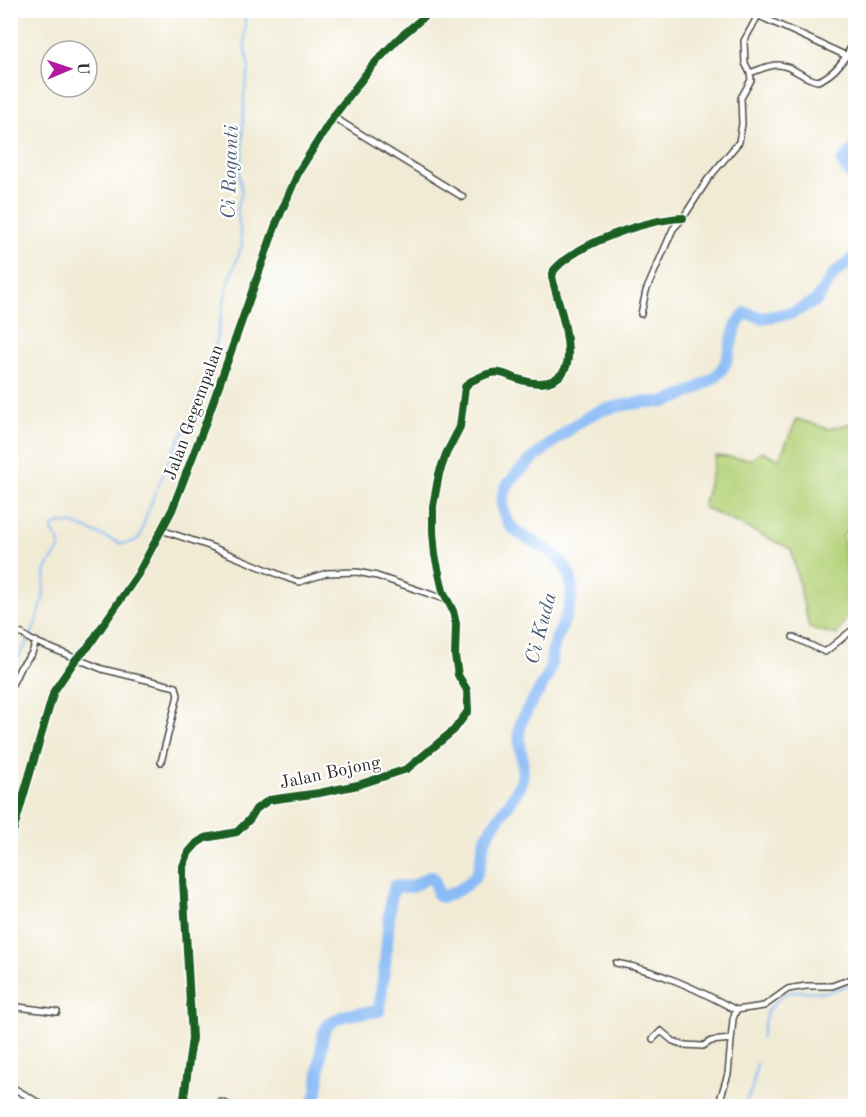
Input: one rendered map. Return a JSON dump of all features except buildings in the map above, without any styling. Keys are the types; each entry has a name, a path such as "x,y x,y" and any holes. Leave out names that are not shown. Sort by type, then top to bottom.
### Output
{"street":[{"name":"Jalan Gegempalan","path":"10,842 54,691 76,659 88,647 138,574 172,510 206,422 276,224 300,171 333,117 379,58 432,10"},
{"path":"746,10 760,14 794,33 847,56"},
{"path":"641,314 642,301 666,241 675,225 683,218 708,179 739,142 742,124 741,98 750,83 750,73 745,63 744,41 760,14"},
{"path":"750,73 783,65 818,81 831,73 847,56 855,35"},
{"path":"333,117 463,197"},
{"name":"Jalan Bojong","path":"183,1107 192,1038 183,880 183,866 189,852 205,838 237,832 243,828 256,809 269,800 358,785 408,769 454,730 468,711 469,704 467,690 458,675 455,656 456,624 435,555 433,507 441,465 460,427 465,387 468,383 494,372 506,373 523,381 540,383 556,380 566,369 568,356 563,319 552,277 554,270 582,249 627,229 671,218 683,218"},
{"path":"161,530 209,546 299,582 327,573 357,572 377,576 447,600"},
{"path":"793,638 825,652 855,627"},
{"path":"10,631 22,634 102,669 176,687 178,695 161,762"},
{"path":"10,689 20,668 32,653 33,640"},
{"path":"10,789 24,794"},
{"path":"616,963 643,969 680,982 736,1010 764,1006 788,989 832,986 855,977"},
{"path":"10,1006 57,1012"},
{"path":"718,1107 728,1074 736,1010"},
{"path":"653,1040 661,1031 670,1039 684,1044 703,1046 711,1041 731,1039"},
{"path":"10,1086 44,1107"},
{"path":"213,1107 222,1102 230,1105"}],"green space":[{"path":"797,419 829,429 855,422 855,522 843,535 852,607 837,635 809,628 791,549 703,507 716,456 752,459 761,451 779,459"}],"waterway":[{"name":"Ci Roganti","path":"10,669 34,628 43,600 46,569 59,549 60,543 52,530 53,527 59,523 74,524 122,544 135,541 140,537 167,464 193,413 215,347 227,287 242,245 237,207 242,192 239,174 242,159 244,95 249,68 245,47 245,10"},
{"name":"Ci Kuda","path":"856,147 842,163 856,181"},
{"name":"Ci Kuda","path":"312,1106 317,1092 323,1034 327,1027 347,1015 379,1011 391,897 395,886 411,887 431,876 438,895 442,897 469,883 478,871 485,840 520,785 523,771 520,727 549,673 554,646 569,606 572,589 569,574 558,557 523,536 510,525 503,509 506,487 523,468 591,415 625,405 669,401 712,379 725,364 735,329 746,313 762,318 792,313 816,301 833,275 856,256"},
{"path":"761,1038 767,1011 784,994 797,991 826,992 856,983"},
{"path":"744,1106 752,1089 757,1063"}],"cycle path":[{"path":"10,842 54,691 76,659 88,647 138,574 172,510 206,422 276,224 299,171 333,117 372,66 398,39 432,10"},
{"path":"183,1106 192,1038 183,880 183,866 189,852 205,838 237,832 256,809 269,800 358,785 407,769 454,730 468,711 467,690 458,675 455,656 456,624 453,611 443,591 435,555 433,506 439,474 460,427 465,387 471,381 491,373 502,373 533,383 555,379 567,363 568,345 552,277 554,270 580,250 614,234 651,223 683,218"}]}
